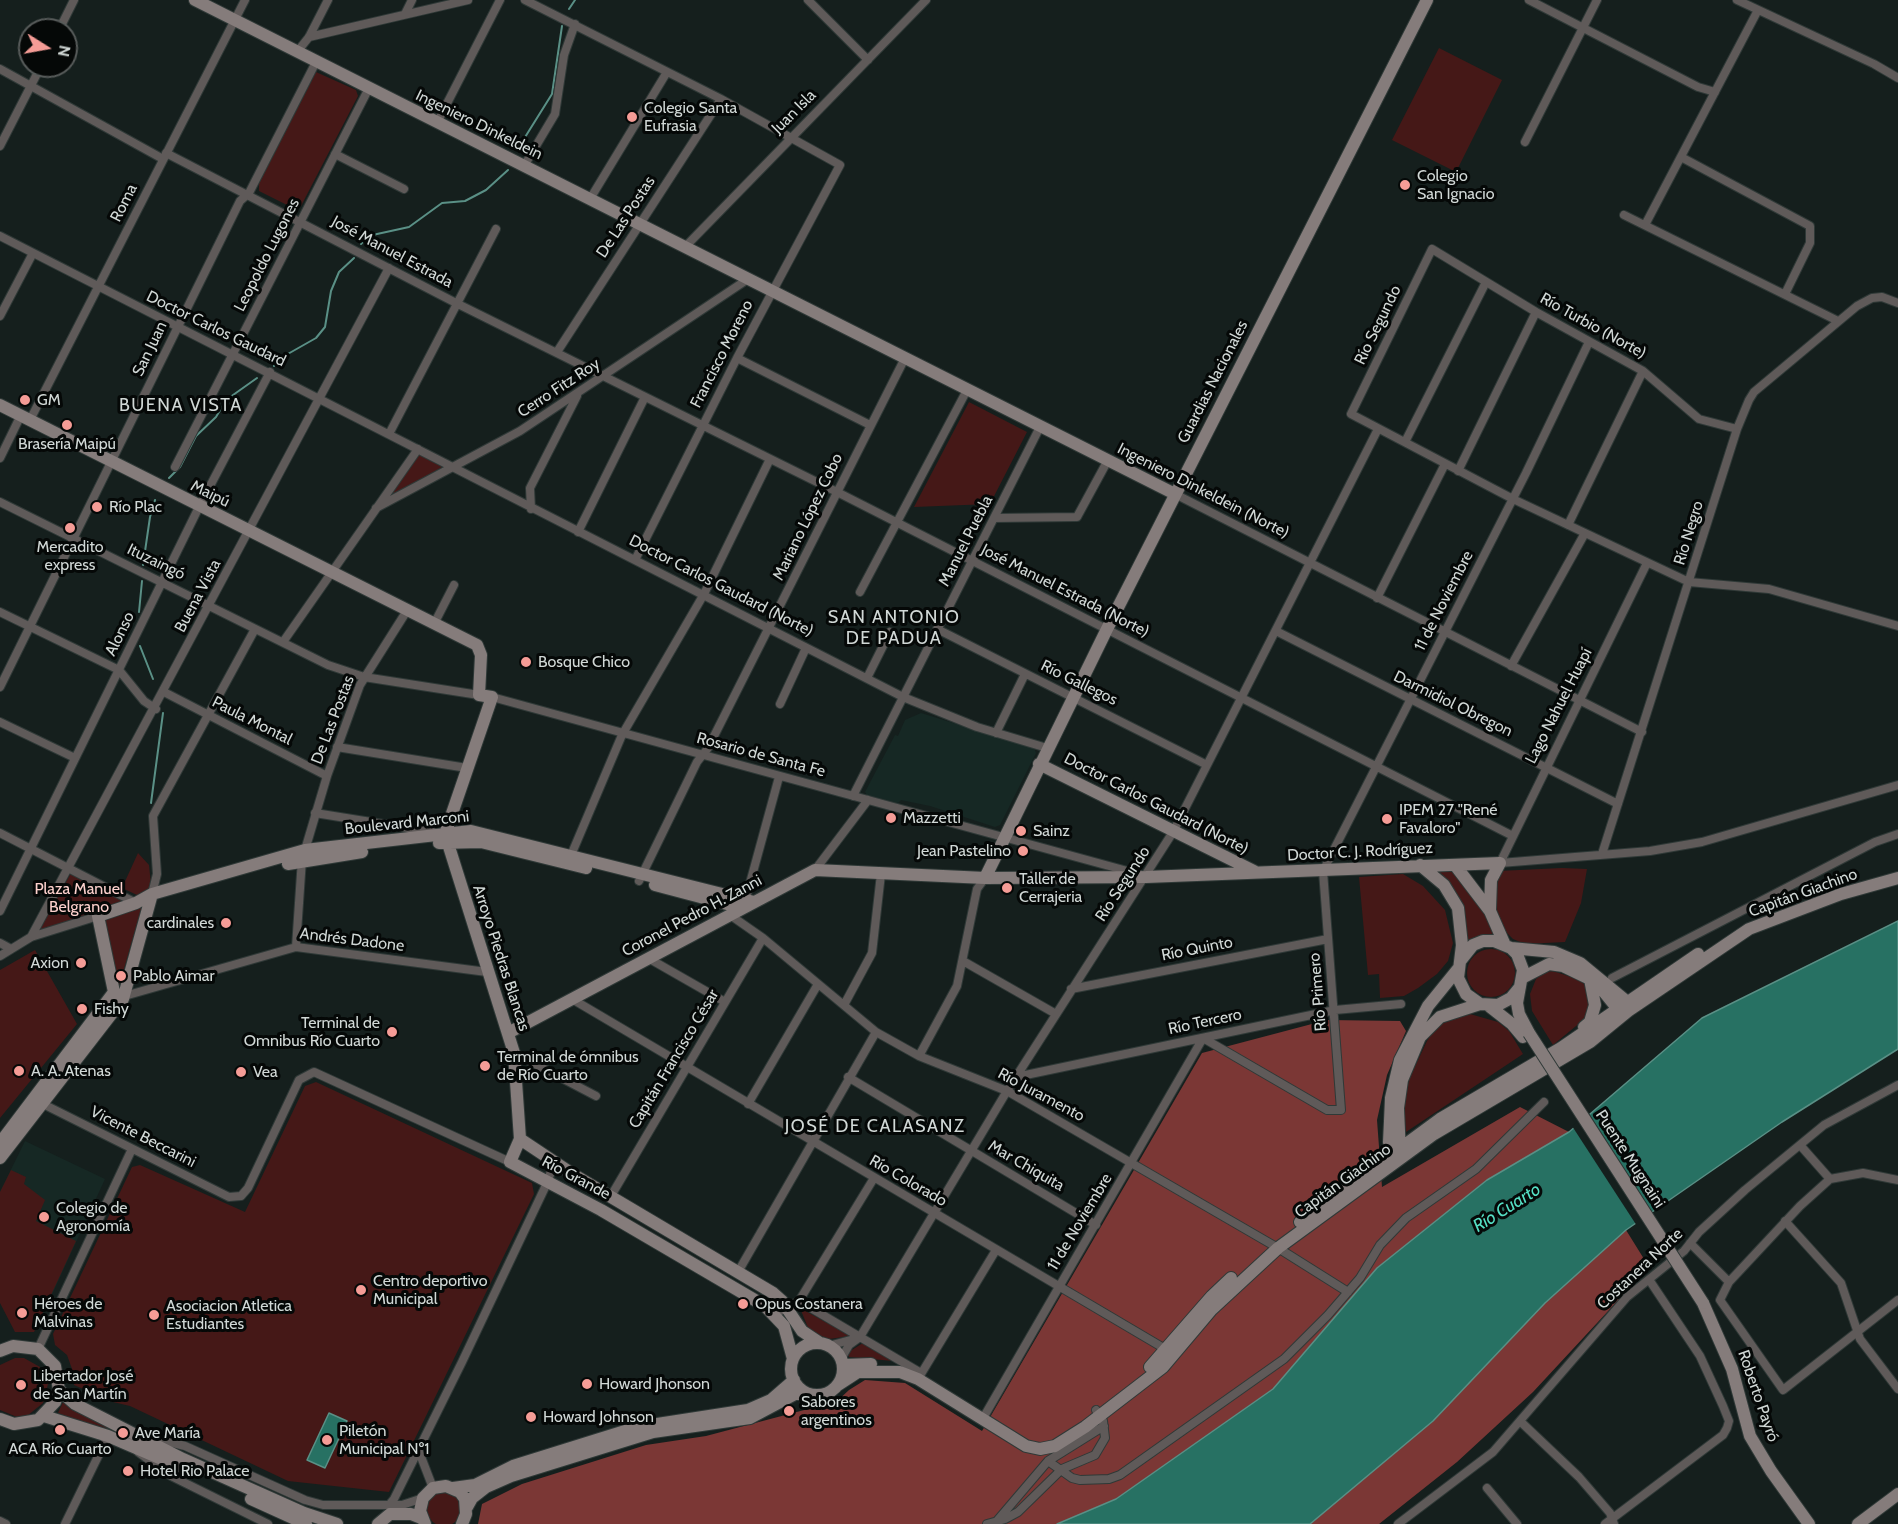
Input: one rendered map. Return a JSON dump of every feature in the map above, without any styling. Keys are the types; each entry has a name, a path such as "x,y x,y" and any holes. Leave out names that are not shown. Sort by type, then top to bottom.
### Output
{"main road":[{"name":"Ingeniero Dinkeldein","path":"195,0 748,279"},
{"name":"Guardias Nacionales","path":"985,878 1003,836 1073,696 1426,0"},
{"name":"Ingeniero Dinkeldein (Norte)","path":"748,279 1175,494"},
{"name":"Maipú","path":"0,405 477,645 480,649 479,695"},
{"name":"Rosario de Santa Fe","path":"479,695 492,697"},
{"path":"446,838 492,697"},
{"name":"Doctor Carlos Gaudard (Norte)","path":"1039,764 1258,873"},
{"name":"Boulevard Marconi","path":"98,916 151,898 304,855 446,838 471,831 570,859 748,903"},
{"name":"Arroyo Piedras Blancas","path":"446,838 514,1053 520,1139 510,1162"},
{"path":"1490,911 1491,880 1500,863"},
{"name":"Doctor C. J. Rodríguez","path":"815,870 985,878 1146,877 1500,863"},
{"path":"1420,865 1444,885 1458,908 1462,926 1459,965 1461,986 1472,1000 1485,1005 1526,1035"},
{"path":"1455,865 1490,911 1508,946 1521,962 1521,982 1517,1003 1526,1035"},
{"name":"Coronel Pedro H. Zanni","path":"508,1033 730,915 748,903 815,870"},
{"path":"1624,1007 1749,921 1814,895 1898,871"},
{"name":"Capitán Giachino","path":"983,1417 1026,1438 1044,1442 1100,1417 1167,1350 1212,1296 1397,1155 1440,1119 1561,1048 1749,929 1841,894 1898,878"},
{"path":"0,1158 38,1101 118,995 151,898"},
{"path":"98,916 118,995"},
{"path":"1397,1155 1389,1142 1391,1098 1400,1060 1428,1006 1473,945 1494,941 1508,946 1554,952 1580,963 1624,1007"},
{"path":"1397,1155 1398,1108 1402,1080 1420,1037 1440,1017 1505,1002 1521,982 1549,964 1576,971 1590,979 1624,1007"},
{"path":"1561,1048 1590,1022 1594,1013 1594,993 1590,979"},
{"name":"Capitán Giachino","path":"1397,1155 1582,1047 1624,1007"},
{"name":"Puente Mugnaini","path":"1526,1035 1700,1306"},
{"path":"0,1143 38,1101"},
{"name":"Río Grande","path":"520,1139 611,1197 773,1293 781,1311 794,1359"},
{"name":"Río Grande","path":"510,1162 781,1311 802,1331 824,1345"},
{"name":"Capitán Giachino","path":"983,1417 1026,1446 1047,1449 1065,1440 1100,1417 1163,1366 1212,1309 1275,1246"},
{"name":"Roberto Payró","path":"1700,1306 1722,1363 1743,1439 1752,1456 1801,1524"},
{"name":"Roberto Payró","path":"1700,1306 1732,1369 1750,1436 1766,1464 1809,1524"},
{"path":"808,1394 794,1380 794,1359 804,1347 824,1345 842,1362 891,1364 920,1376 983,1417"},
{"path":"0,1350 13,1346 38,1349 55,1366 59,1390 55,1402 44,1416 27,1424 1,1421"},
{"path":"838,1385 842,1362"},
{"path":"462,1524 472,1498 486,1487 522,1472 653,1432 750,1418 795,1394 826,1394 850,1375 868,1371 900,1372 920,1376"},
{"path":"423,1521 418,1500 433,1488 476,1485 513,1466 638,1427 748,1410 771,1400 794,1380"},
{"path":"59,1390 75,1404 134,1441 306,1524"},
{"path":"44,1416 108,1436 134,1441 337,1524"},
{"path":"453,1488 460,1492 467,1507"},
{"path":"1858,1524 1898,1494"},
{"path":"378,1524 390,1514 411,1514 423,1521"}],"street":[{"path":"65,18 74,0"},
{"name":"Roma","path":"0,458 25,418 97,286 245,0"},
{"path":"297,52 309,37 328,0"},
{"path":"405,14 412,0"},
{"path":"309,37 468,0"},
{"path":"436,123 500,0"},
{"path":"525,0 721,99 789,137"},
{"path":"808,0 868,60"},
{"name":"Juan Isla","path":"685,247 789,137 926,0"},
{"path":"1529,0 1698,87 1715,92"},
{"path":"1525,142 1597,0"},
{"path":"1737,0 1874,64 1898,78"},
{"path":"1645,225 1758,10"},
{"path":"524,166 555,114 564,55 575,24"},
{"name":"San Juan","path":"0,687 240,201 249,193 316,62"},
{"name":"José Manuel Estrada","path":"0,69 165,156 249,193 458,304 604,377"},
{"path":"590,198 667,72"},
{"path":"0,146 35,78"},
{"name":"Leopoldo Lugones","path":"175,467 369,88"},
{"name":"De Las Postas","path":"556,352 721,99"},
{"name":"Francisco Moreno","path":"636,560 737,358 840,165 789,137"},
{"path":"335,154 404,189"},
{"path":"1681,157 1810,226 1812,233 1810,243 1785,294"},
{"path":"1624,215 1838,321"},
{"path":"389,434 496,229"},
{"name":"Doctor Carlos Gaudard","path":"0,236 451,466"},
{"name":"Río Turbio (Norte)","path":"1432,249 1536,312 1643,371 1699,419 1737,429"},
{"name":"Río Segundo","path":"842,1362 849,1345 861,1337 1007,1091 1173,832 1377,429 1351,414 1432,249"},
{"path":"0,316 33,253"},
{"name":"Buena Vista","path":"31,937 156,709 389,268"},
{"name":"Cerro Fitz Roy","path":"376,508 451,466 520,432 748,279"},
{"path":"1405,442 1486,282"},
{"name":"Río Negro","path":"1602,854 1737,429 1754,392 1857,306 1872,298 1882,297 1898,303"},
{"path":"1458,471 1536,312"},
{"name":"11 de Noviembre","path":"1323,871 1513,499 1589,342"},
{"path":"737,358 870,425"},
{"name":"Mariano López Cobo","path":"641,877 769,630 905,358"},
{"path":"1569,525 1643,371"},
{"name":"Alonso","path":"0,911 199,507 270,372"},
{"name":"José Manuel Estrada (Norte)","path":"604,377 837,492 1511,835"},
{"path":"860,592 967,390"},
{"path":"531,509 530,488 577,395"},
{"path":"578,532 645,397"},
{"name":"Manuel Puebla","path":"853,796 1040,427"},
{"path":"1377,429 1513,499 1689,582 1769,588 1898,626"},
{"path":"283,642 418,449"},
{"path":"570,859 622,735 704,594 770,459"},
{"path":"994,518 1077,517 1107,460"},
{"path":"1377,598 1445,464"},
{"name":"Doctor Carlos Gaudard (Norte)","path":"451,466 531,509 704,594 769,630 903,697 996,733 1047,748"},
{"name":"Ingeniero Dinkeldein (Norte)","path":"1175,494 1309,565 1642,732"},
{"name":"Ituzaingó","path":"0,502 328,665 364,677"},
{"path":"1511,666 1585,533"},
{"name":"Lago Nahuel Huapí","path":"1500,863 1511,835 1647,563"},
{"path":"435,622 454,585"},
{"name":"De Las Postas","path":"296,947 304,855 327,776 364,677 373,668 408,609"},
{"path":"0,612 119,670 144,701 156,709"},
{"path":"151,898 157,874 153,816 255,629"},
{"name":"Río Gallegos","path":"937,629 1207,765"},
{"name":"Darmidiol Obregon","path":"1276,631 1618,804"},
{"path":"867,678 890,632"},
{"path":"780,704 806,648"},
{"path":"996,733 1025,674"},
{"name":"Rosario de Santa Fe","path":"364,677 479,695"},
{"name":"Paula Montal","path":"164,692 327,776"},
{"name":"Rosario de Santa Fe","path":"492,697 622,735 1131,870 1146,877"},
{"path":"0,722 75,758"},
{"path":"337,747 467,768"},
{"path":"748,903 779,777"},
{"name":"Doctor C. J. Rodríguez","path":"1500,863 1650,851 1702,842 1898,785"},
{"name":"Coronel Pedro H. Zanni","path":"815,870 868,800"},
{"path":"315,813 446,838"},
{"path":"0,833 136,903"},
{"path":"1612,978 1875,842 1898,834"},
{"name":"Río Primero","path":"1203,1038 1327,1110 1341,1110 1323,871"},
{"path":"844,1005 872,953 881,874"},
{"path":"919,1056 957,986 977,889 985,878"},
{"name":"Río Juramento","path":"730,915 763,938 876,1032 919,1056 1007,1091 1275,1246 1348,1292"},
{"name":"Boulevard Marconi","path":"0,956 31,937 98,916"},
{"name":"Capitán Francisco César","path":"611,1197 763,938"},
{"name":"Río Quinto","path":"1071,989 1328,939"},
{"path":"0,943 11,949"},
{"name":"Andrés Dadone","path":"118,995 296,947 488,972"},
{"path":"648,958 725,1002"},
{"path":"963,961 1056,1014"},
{"path":"748,1104 818,984"},
{"name":"Río Colorado","path":"572,999 685,1068 1167,1350"},
{"name":"Río Tercero","path":"1016,1077 1335,1010 1401,1004"},
{"path":"738,1272 848,1077 876,1032"},
{"name":"11 de Noviembre","path":"983,1417 1203,1038"},
{"path":"514,1053 596,1096"},
{"name":"Río Grande","path":"241,1196 248,1188 299,1080 308,1074 322,1073 488,1154 510,1162"},
{"name":"Mar Chiquita","path":"848,1077 1096,1225"},
{"name":"Costanera Norte","path":"1398,1524 1493,1452 1620,1305 1650,1281 1745,1190 1824,1125 1898,1085"},
{"name":"Vicente Beccarini","path":"38,1101 229,1197 241,1196"},
{"path":"1048,1461 1072,1478 1088,1481 1109,1479 1128,1470 1284,1359 1348,1292 1380,1245 1406,1218 1466,1177 1544,1102"},
{"path":"1800,1144 1830,1179"},
{"path":"38,1349 132,1149"},
{"path":"389,1505 548,1181 551,1171 548,1158"},
{"path":"1898,1180 1863,1173 1830,1179 1785,1221 1729,1282 1721,1294 1722,1306 1783,1390 1898,1300"},
{"path":"781,1311 799,1301 874,1178"},
{"path":"1785,1221 1841,1283 1852,1311 1856,1332 1898,1389"},
{"path":"1690,1243 1729,1282"},
{"path":"799,1301 861,1337 920,1376 996,1250"},
{"path":"1610,1522 1723,1435 1728,1421 1700,1356 1650,1281"},
{"path":"824,1345 861,1337"},
{"path":"1100,1417 1105,1438 1095,1455 1062,1469 1018,1512 991,1523 1048,1461 1100,1417"},
{"path":"1521,1422 1579,1477 1610,1513 1610,1522"},
{"path":"65,1524 108,1436"},
{"path":"134,1441 185,1446 305,1500 342,1507 389,1505 418,1500"},
{"path":"134,1441 171,1476 268,1524"},
{"path":"418,1449 433,1488"},
{"path":"399,1488 405,1500 418,1500"},
{"path":"1487,1488 1516,1524"},
{"path":"0,1521 6,1524"}],"shaded area":[{"path":"921,713 1034,748 1036,753 1000,825 995,827 930,806 901,800 898,803 867,795 865,792 895,735 898,736 905,720"},
{"path":"1327,1020 1400,1021 1406,1031 1387,1075 1377,1120 1382,1187 1520,1107 1569,1132 1487,1180 1377,1268 1273,1389 1116,1499 1057,1524 478,1524 482,1504 522,1484 646,1445 706,1436 808,1409 821,1408 835,1403 865,1380 905,1383 982,1431 1202,1053"},
{"name":"Colegio de Agronomía","path":"25,1141 105,1179 40,1321 0,1192"},
{"path":"1626,1230 1649,1267 1533,1392 1457,1462 1379,1524 1310,1524 1433,1421 1545,1303"}],"green space":[{"path":"1439,48 1502,80 1456,172 1392,140"},
{"path":"316,72 356,90 358,96 301,206 293,208 259,191 259,183"},
{"path":"969,402 1027,432 990,504 914,507"},
{"path":"419,454 444,466 386,500"},
{"path":"138,853 149,865 152,894 137,895 122,888"},
{"path":"1432,869 1452,869 1487,917 1494,933 1467,943 1462,909"},
{"path":"1587,869 1581,903 1565,942 1525,944 1513,939 1505,931 1493,903 1498,871"},
{"name":"Plaza Manuel Belgrano","path":"71,873 128,902 39,931"},
{"path":"1403,874 1423,886 1445,910 1453,943 1448,961 1437,974 1404,996 1380,998 1379,974 1368,975 1359,877"},
{"path":"142,907 119,986 105,920"},
{"path":"1491,949 1508,956 1515,973 1508,990 1491,997 1474,990 1467,973 1474,956"},
{"name":"A. A. Atenas","path":"35,950 77,1024 0,1118 0,970"},
{"path":"1553,971 1580,980 1586,986 1591,1009 1587,1017 1553,1045 1532,1011 1530,994 1536,979 1544,972"},
{"path":"1470,1014 1498,1022 1509,1031 1523,1054 1403,1134 1403,1111 1409,1079 1427,1041 1437,1025"},
{"name":"Centro deportivo Municipal","path":"316,1082 532,1183 534,1194 389,1492 288,1481 130,1406 113,1402 74,1385 67,1355 55,1345 53,1334 132,1167 140,1165 245,1212 305,1086"},
{"path":"11,1170 26,1177 24,1184 45,1200 36,1221 76,1241 34,1332 15,1332 0,1303 0,1192"},
{"path":"800,1308 851,1336 829,1339 818,1335 809,1330"},
{"path":"863,1343 893,1361 849,1357 847,1353"},
{"path":"15,1358 24,1358 40,1367 48,1384 43,1403 27,1416 17,1417 0,1410 0,1365"},
{"path":"63,1402 148,1448 58,1413"},
{"path":"444,1492 456,1497 461,1509 456,1521 444,1526 432,1521 427,1509 432,1497"}],"water":[{"name":"Río Cuarto","path":"1898,921 1898,1049 1782,1122 1626,1230 1545,1303 1433,1421 1310,1524 1057,1524 1116,1499 1273,1389 1377,1268 1487,1180 1569,1132 1702,1018"},
{"name":"Piletón Municipal Nº1","path":"329,1413 347,1421 325,1468 307,1460"}],"pier":[{"path":"1588,1112 1654,1215 1637,1226 1572,1126"}],"waterway":[{"path":"569,9 575,0"},
{"path":"517,150 552,94 562,26"},
{"path":"361,244 368,236 409,227 442,203 465,201 486,190 508,170"},
{"path":"274,366 286,355 316,338 325,327 331,291 339,272 354,258"},
{"path":"169,478 180,467 196,436 216,417 226,400 257,378"},
{"path":"143,565 150,517 155,500"},
{"path":"139,612 142,581"},
{"path":"140,646 153,679"},
{"path":"151,803 163,713"}],"place":[{"name":"Colegio Santa Eufrasia","path":"632,117"},
{"name":"Colegio San Ignacio","path":"1405,185"},
{"name":"GM","path":"25,400"},
{"name":"Brasería Maipú","path":"67,425"},
{"name":"Río Plac","path":"97,507"},
{"name":"Mercadito express","path":"70,528"},
{"name":"Bosque Chico","path":"526,662"},
{"name":"Mazzetti","path":"891,818"},
{"name":"IPEM 27 \"René Favaloro\"","path":"1387,819"},
{"name":"Sainz","path":"1021,831"},
{"name":"Jean Pastelino","path":"1023,851"},
{"name":"Taller de Cerrajeria","path":"1007,888"},
{"name":"cardinales","path":"226,923"},
{"name":"Axion","path":"81,963"},
{"name":"Pablo Aimar","path":"121,976"},
{"name":"Fishy","path":"82,1009"},
{"name":"Terminal de Omnibus Río Cuarto","path":"392,1032"},
{"name":"Terminal de ómnibus de Río Cuarto","path":"485,1066"},
{"name":"A. A. Atenas","path":"19,1071"},
{"name":"Vea","path":"241,1072"},
{"name":"Colegio de Agronomía","path":"44,1217"},
{"name":"Centro deportivo Municipal","path":"361,1290"},
{"name":"Opus Costanera","path":"743,1304"},
{"name":"Héroes de Malvinas","path":"22,1313"},
{"name":"Asociacion Atletica Estudiantes","path":"154,1315"},
{"name":"Howard Jhonson","path":"587,1384"},
{"name":"Libertador José de San Martín","path":"21,1385"},
{"name":"Sabores argentinos","path":"789,1411"},
{"name":"Howard Johnson","path":"531,1417"},
{"name":"ACA Río Cuarto","path":"60,1430"},
{"name":"Ave María","path":"123,1433"},
{"name":"Piletón Municipal Nº1","path":"327,1440"},
{"name":"Hotel Rio Palace","path":"128,1471"}],"district":[{"name":"BUENA VISTA","path":"181,406"},
{"name":"SAN ANTONIO DE PADUA","path":"894,628"},
{"name":"JOSÉ DE CALASANZ","path":"875,1127"}]}
